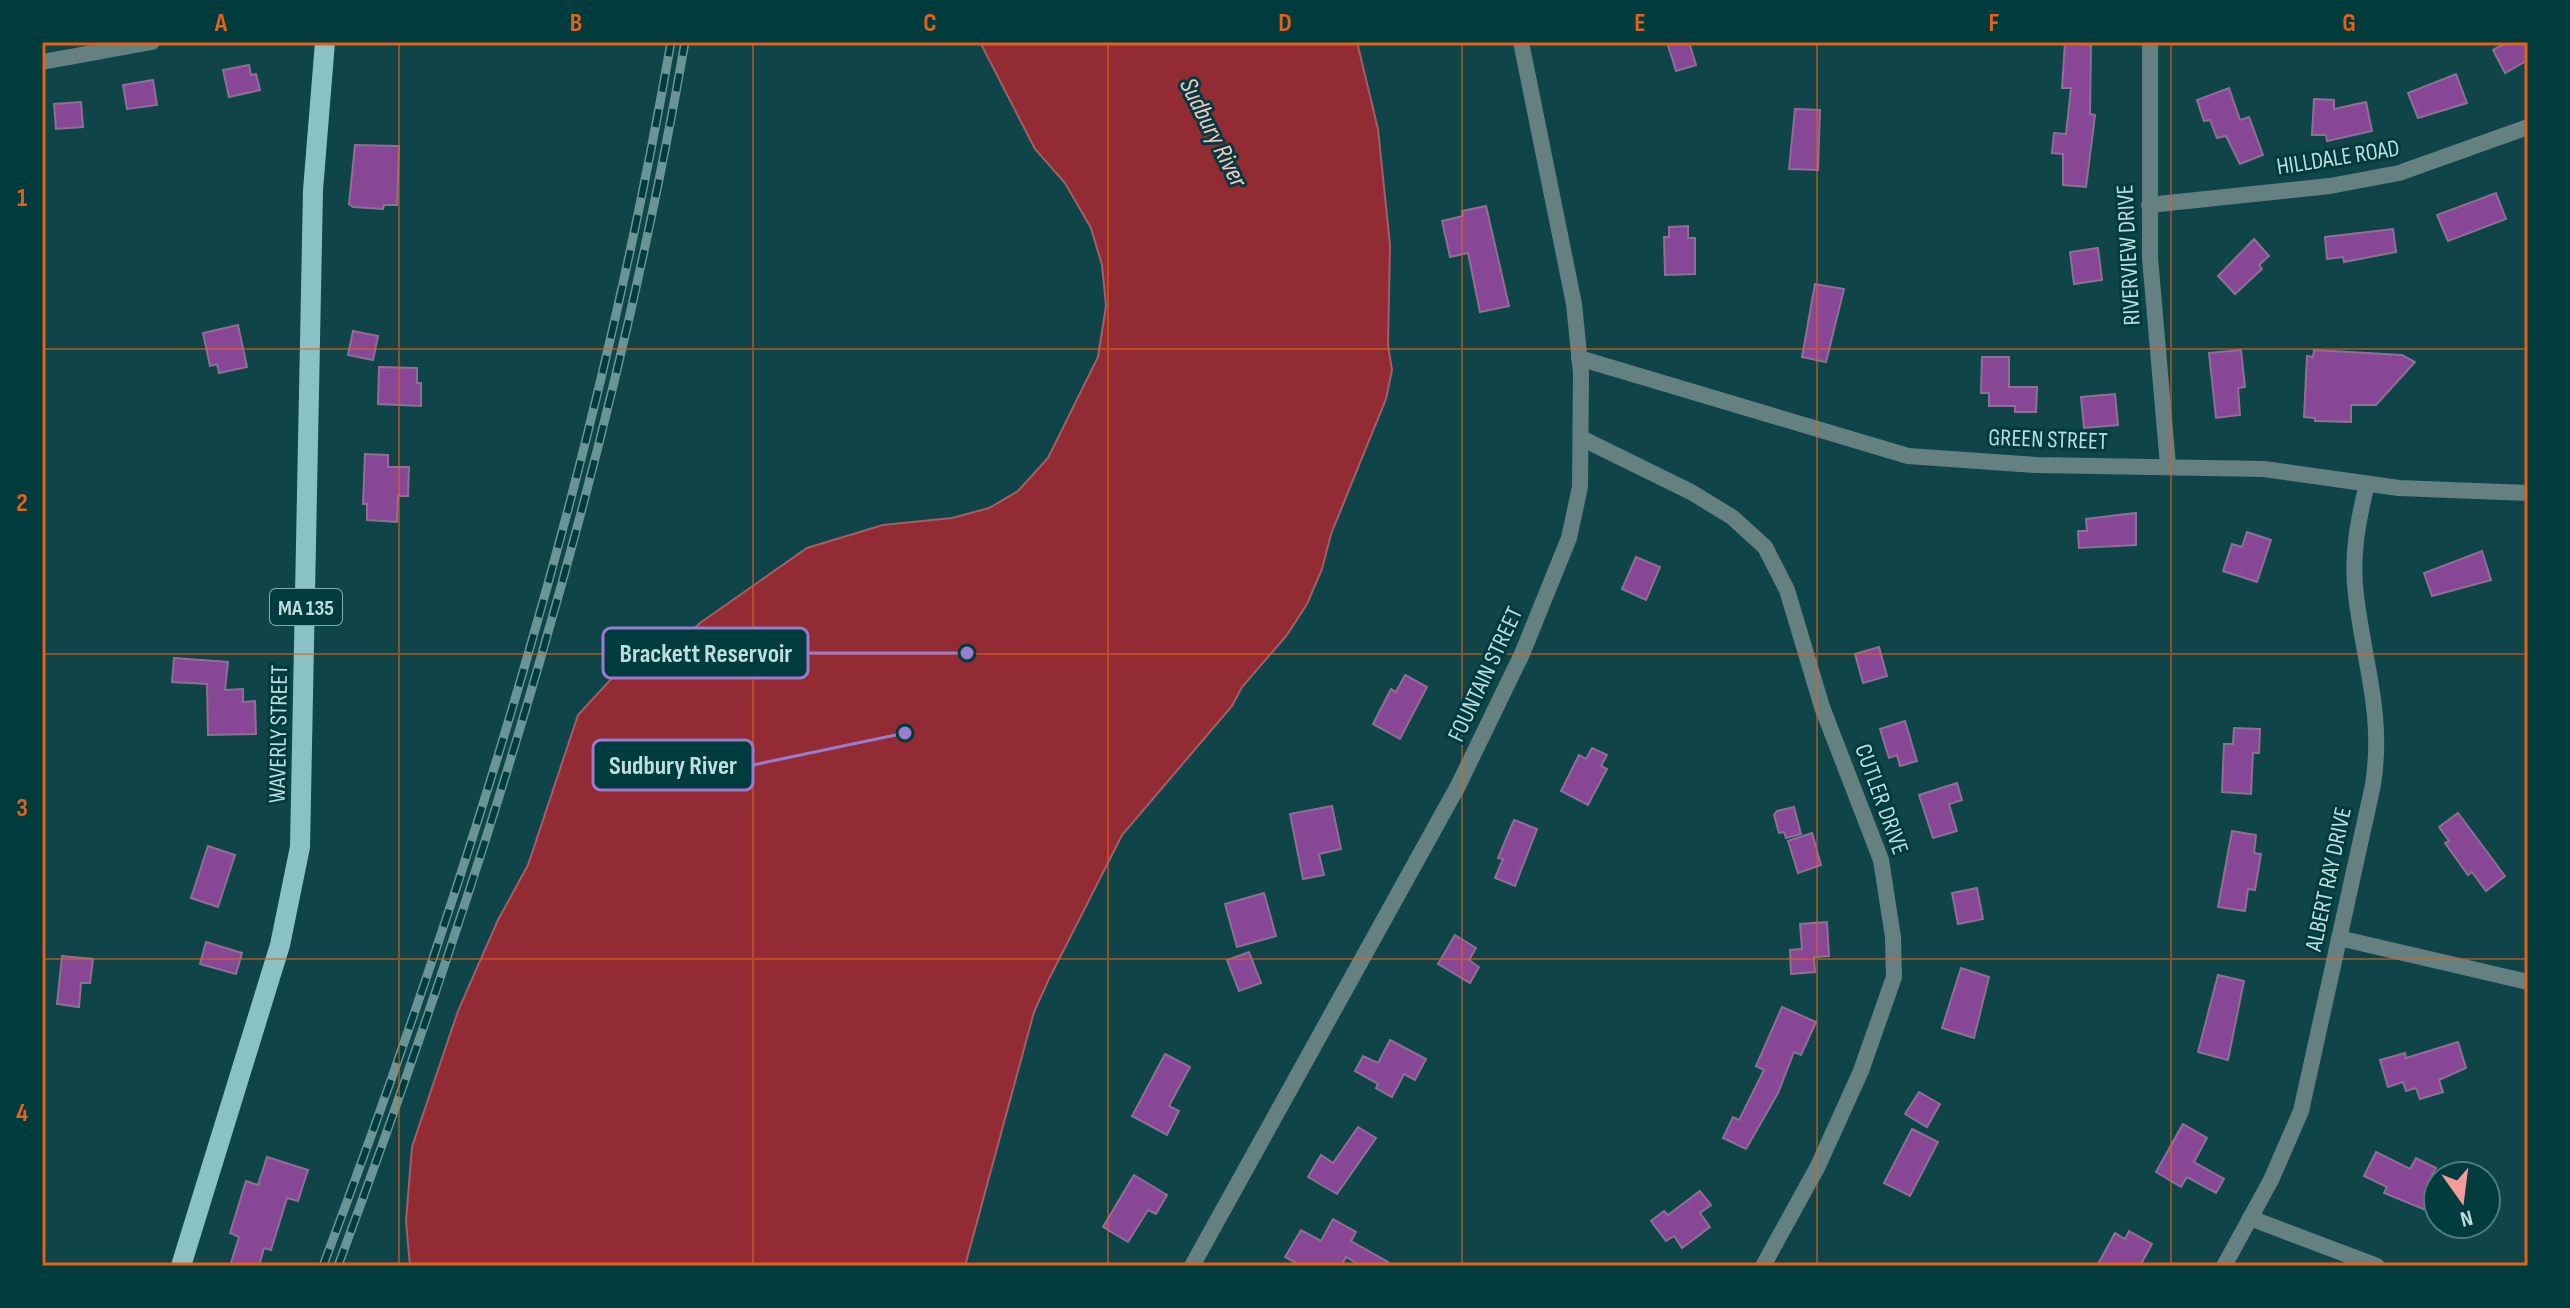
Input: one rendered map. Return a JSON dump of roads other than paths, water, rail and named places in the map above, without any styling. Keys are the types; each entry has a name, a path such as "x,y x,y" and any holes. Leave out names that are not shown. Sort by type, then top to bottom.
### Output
{"main road":[{"name":"WAVERLY STREET","path":"181,1266 280,945 300,847 313,190 325,42"}],"street":[{"path":"42,62 99,46 152,42"},
{"name":"FOUNTAIN STREET","path":"1192,1266 1458,786 1522,654 1569,538 1580,487 1579,358 1574,304 1521,42"},
{"name":"RIVERVIEW DRIVE","path":"2150,42 2150,258 2168,465"},
{"name":"HILLDALE ROAD","path":"2149,205 2330,186 2399,173 2528,127"},
{"name":"GREEN STREET","path":"1579,358 1908,456 2036,465 2168,465 2294,472 2436,491 2528,493"},
{"name":"CUTLER DRIVE","path":"1581,438 1691,492 1732,517 1765,547 1787,590 1822,707 1881,860 1893,937 1894,977 1861,1071 1818,1166 1763,1266"},
{"name":"ALBERT RAY DRIVE","path":"2224,1266 2301,1111 2378,749 2373,682 2356,594 2358,520 2367,484"},
{"path":"2339,938 2528,982"},
{"path":"2250,1218 2377,1266"}],"water":[{"path":"980,42 1357,42 1378,129 1390,245 1388,345 1392,370 1386,399 1331,534 1322,569 1307,604 1287,635 1242,687 1232,706 1122,835 1034,1012 965,1266 410,1266 406,1221 412,1147 458,1011 498,920 528,865 578,715 613,677 673,648 700,623 807,548 883,525 952,518 989,508 1018,491 1048,458 1098,357 1106,306 1102,265 1091,228 1065,183 1035,149"}],"railway":[{"path":"323,1266 430,966 526,662 607,354 671,42"},
{"path":"338,1266 444,966 540,662 621,354 685,42"}],"place":[{"name":"Brackett Reservoir","path":"967,653"},
{"name":"Sudbury River","path":"905,733"}]}
